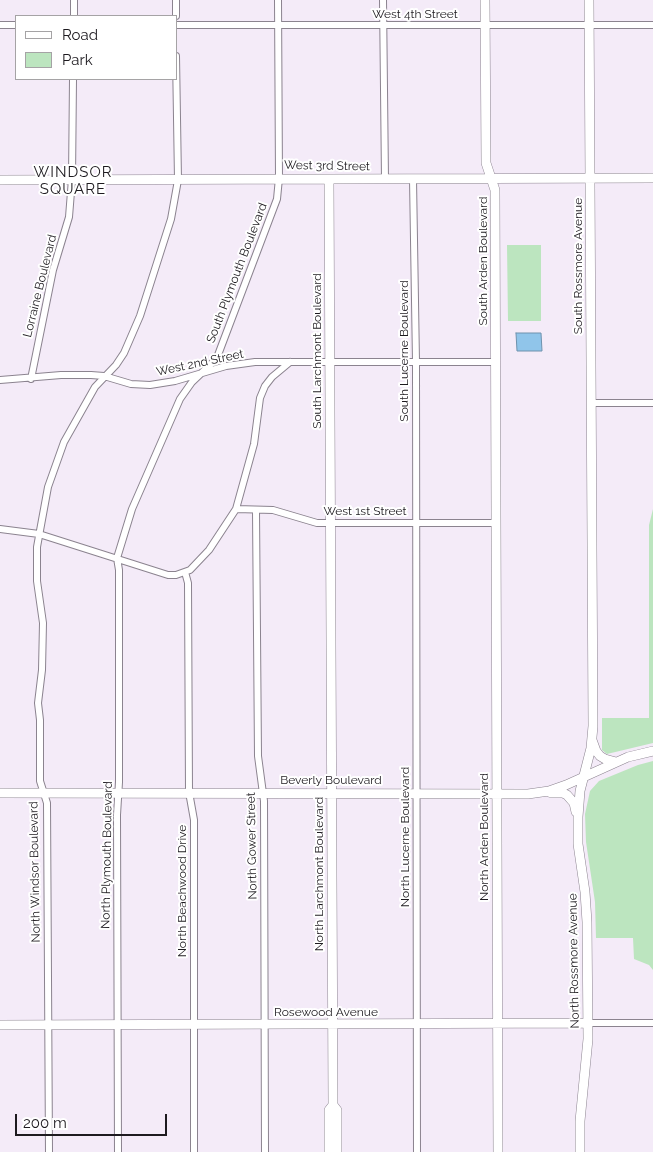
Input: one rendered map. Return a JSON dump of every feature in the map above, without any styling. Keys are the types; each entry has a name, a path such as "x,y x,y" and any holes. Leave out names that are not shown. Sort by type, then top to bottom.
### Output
{"street":[{"path":"74,0 74,15"},
{"path":"176,0 176,15"},
{"name":"South Plymouth Boulevard","path":"117,558 132,509 180,399 192,382 218,355 277,199 279,178 278,0"},
{"path":"383,0 385,179"},
{"name":"South Arden Boulevard","path":"485,0 486,163 495,190 496,523"},
{"name":"South Rossmore Avenue","path":"589,0 593,531"},
{"path":"0,25 15,25"},
{"name":"West 4th Street","path":"178,25 653,25"},
{"name":"Lorraine Boulevard","path":"30,378 52,270 69,217 72,179 73,80"},
{"name":"North Windsor Boulevard","path":"49,1152 48,803 40,781 40,720 38,703 43,623 36,564 39,534 48,487 64,442 95,387 116,365 124,353 140,316 171,219 178,180 176,80"},
{"name":"West 3rd Street","path":"0,180 653,178"},
{"name":"South Larchmont Boulevard","path":"328,179 331,523"},
{"name":"South Lucerne Boulevard","path":"413,180 416,362 415,522"},
{"name":"West 2nd Street","path":"0,380 61,375 104,376 131,384 150,385 175,381 226,366 255,362 496,362"},
{"path":"0,529 39,534 168,575 176,575 190,570 210,550 236,510 254,444 260,398 272,377 290,362"},
{"path":"591,403 653,403"},
{"name":"West 1st Street","path":"236,510 273,510 311,522 496,523"},
{"name":"North Gower Street","path":"256,511 258,756 263,792 264,1152"},
{"name":"North Lucerne Boulevard","path":"415,522 417,1152"},
{"name":"North Larchmont Boulevard","path":"331,523 332,1024 333,1105 337,1110 337,1152"},
{"name":"North Arden Boulevard","path":"496,523 498,1152"},
{"name":"North Rossmore Avenue","path":"580,1152 580,1121 586,1069 588,1023 587,912 579,853 578,825 579,800 592,740 593,531"},
{"name":"North Plymouth Boulevard","path":"117,558 119,570 119,792 117,815 118,1152"},
{"name":"North Beachwood Drive","path":"184,572 188,583 189,792 194,820 194,1152"},
{"path":"592,740 600,756 616,762"},
{"name":"Beverly Boulevard","path":"0,793 528,794 558,788 628,757 653,751"},
{"path":"528,794 558,793 567,795 574,803 578,825"},
{"name":"Rosewood Avenue","path":"0,1026 653,1023"},
{"name":"North Larchmont Boulevard","path":"329,1152 329,1110 333,1105"}],"green space":[{"path":"507,245 541,245 541,321 508,321"},
{"path":"653,509 653,743 607,754 602,750 602,718 649,718 649,525"},
{"path":"653,761 653,970 649,965 634,959 633,938 596,938 595,902 586,842 585,814 590,791 599,781"}],"water":[{"path":"516,333 541,333 542,351 517,351"}],"district":[{"name":"WINDSOR SQUARE","path":"73,180"}]}
